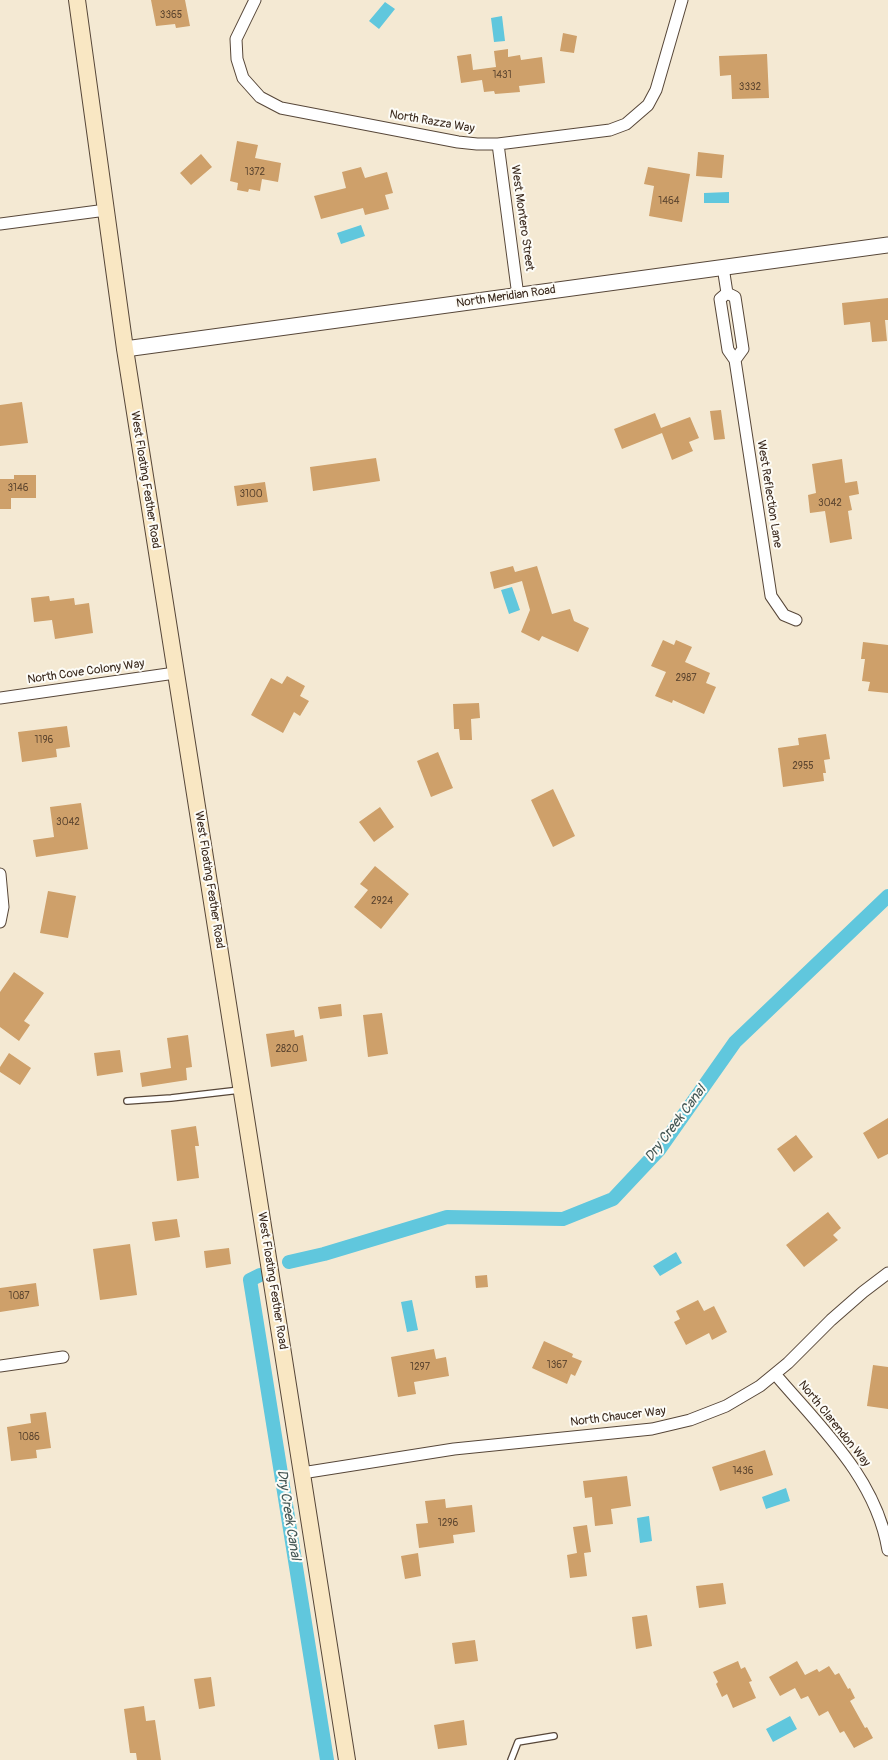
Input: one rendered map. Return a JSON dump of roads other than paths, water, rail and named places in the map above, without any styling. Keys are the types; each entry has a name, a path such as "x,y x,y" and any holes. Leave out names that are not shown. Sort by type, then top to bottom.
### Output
{"main road":[{"name":"West Floating Feather Road","path":"77,0 125,349 347,1760"}],"street":[{"name":"North Razza Way","path":"255,0 236,39 237,59 244,78 260,97 281,108 458,142 498,144 610,130 626,124 648,106 656,90 682,0"},
{"name":"West Montero Street","path":"498,144 518,296"},
{"path":"0,224 106,210"},
{"name":"North Meridian Road","path":"125,349 888,246"},
{"name":"West Reflection Lane","path":"723,267 727,293 735,297 743,349 735,360 771,596 784,615 796,620"},
{"name":"North Cove Colony Way","path":"0,698 175,673"},
{"path":"0,874 3,907 0,922"},
{"name":"North Chaucer Way","path":"302,1473 454,1449 652,1429 699,1417 726,1406 760,1386 775,1374 830,1320 888,1273"},
{"path":"0,1366 63,1357"},
{"name":"North Clarendon Way","path":"775,1374 847,1460 866,1488 882,1524 888,1550"}],"lane":[{"path":"126,1101 242,1090"},
{"path":"511,1760 518,1742 554,1736"}],"water":[{"path":"385,2 395,9 379,29 369,21"},
{"path":"502,16 505,41 494,42 491,18"},
{"path":"729,192 729,203 704,203 704,193"},
{"path":"361,225 365,236 341,244 337,233"},
{"path":"512,587 520,610 509,614 501,590"},
{"path":"676,1252 682,1263 660,1276 653,1266"},
{"path":"412,1300 418,1330 407,1332 401,1302"},
{"path":"786,1488 790,1501 766,1509 762,1497"},
{"path":"649,1516 652,1541 640,1543 637,1518"},
{"path":"790,1716 797,1729 773,1742 766,1729"}],"waterway":[{"name":"Dry Creek Canal","path":"289,1262 324,1254 447,1217 563,1219 613,1199 659,1150 735,1042 888,896"},
{"name":"Dry Creek Canal","path":"260,1275 250,1280 327,1760"}]}
